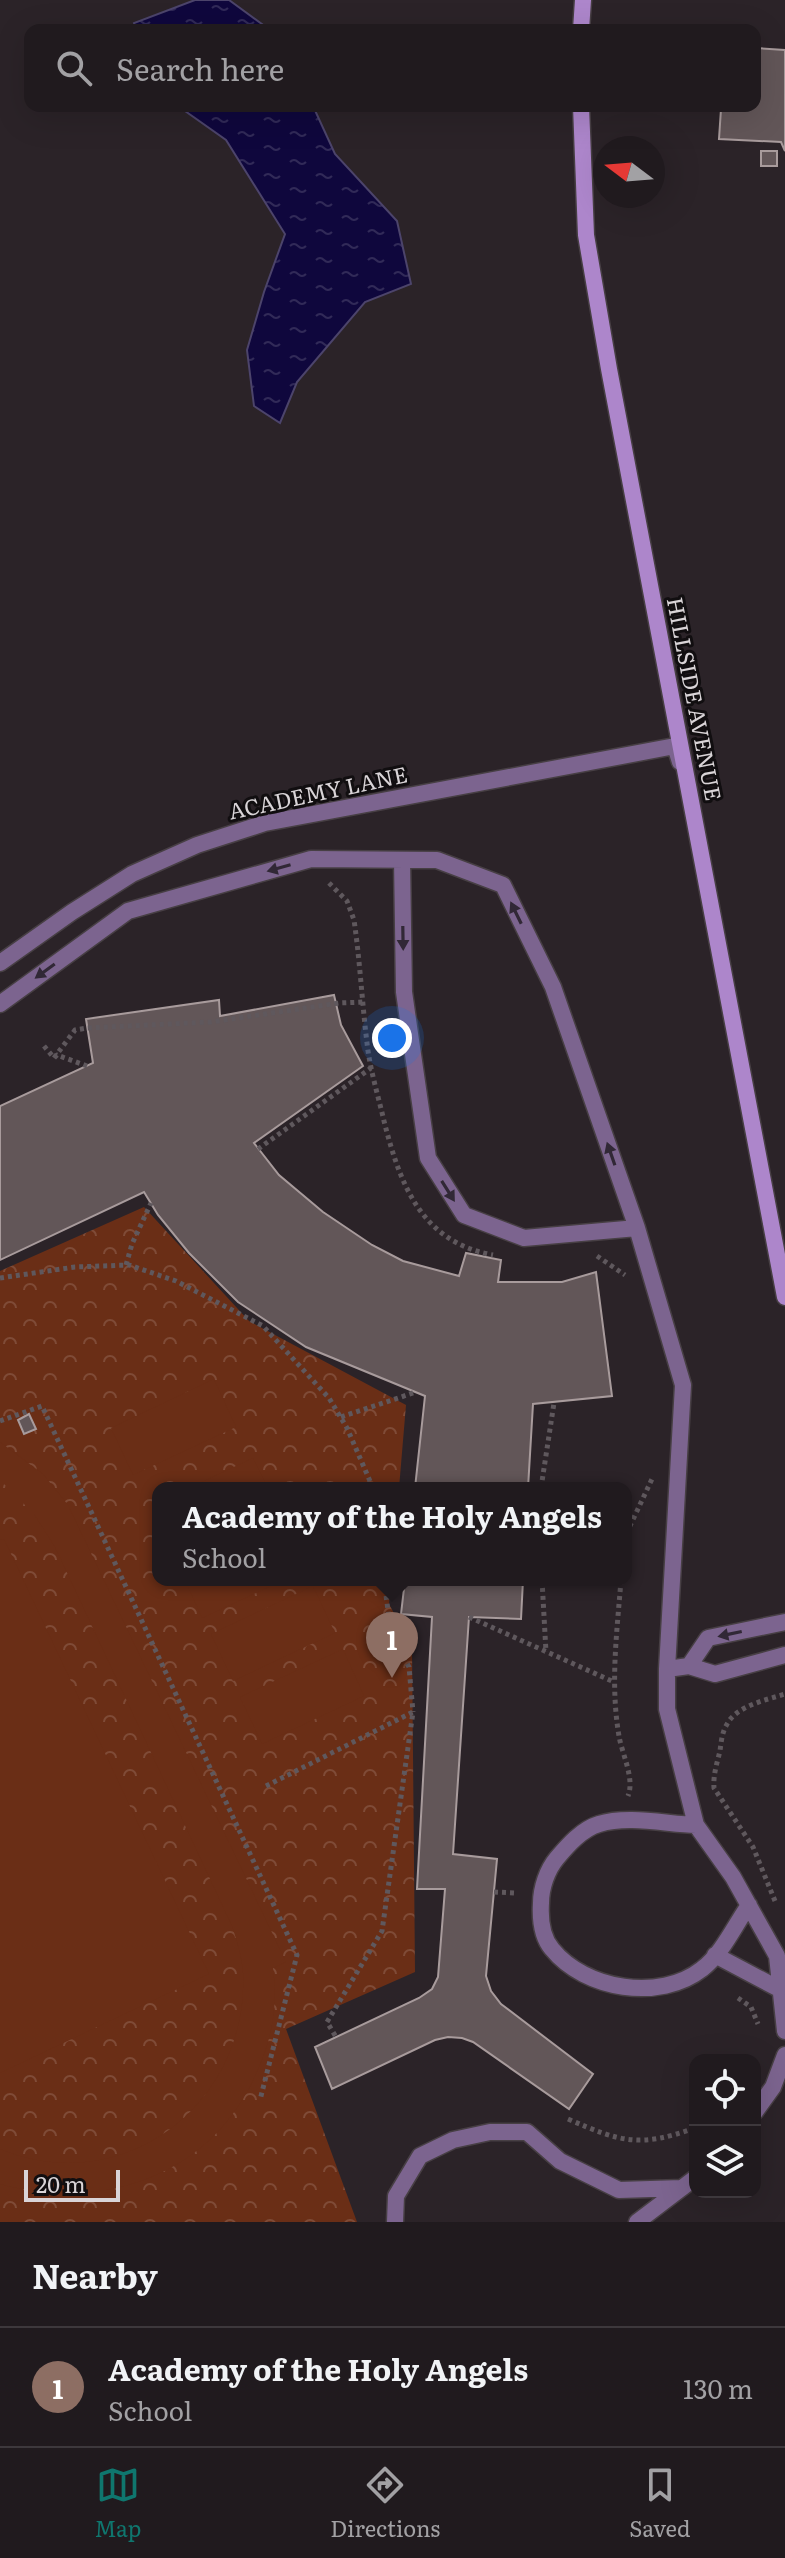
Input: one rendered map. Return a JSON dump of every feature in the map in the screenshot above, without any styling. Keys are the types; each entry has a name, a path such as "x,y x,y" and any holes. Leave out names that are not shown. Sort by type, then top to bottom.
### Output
{"main road":[{"path":"581,24 583,0"},
{"name":"HILLSIDE AVENUE","path":"581,112 586,235 785,1297"}],"street":[{"name":"ACADEMY LANE","path":"0,963 132,874 197,845 251,827 675,746 692,810"},
{"path":"0,1004 128,911 311,859 437,860 503,885 553,987 637,1228 683,1385 667,1709 696,1825 733,1877 777,1956 785,2031"},
{"path":"402,860 404,992 428,1158 464,1215 524,1238 637,1228"},
{"path":"689,1666 708,1638 785,1622"},
{"path":"667,1669 689,1666 715,1674 785,1655"},
{"path":"696,1825 626,1820 598,1824 571,1840 552,1864 541,1894 540,1925 551,1948 574,1969 600,1980 628,1988 658,1987 684,1980 703,1969 749,1905"},
{"path":"715,1955 781,1990"},
{"path":"761,2104 773,2087 785,2055"},
{"path":"395,2222 396,2196 420,2156 453,2140 490,2132 527,2132 560,2161 619,2190 689,2183"},
{"path":"637,2222 689,2183"}],"path":[{"path":"54,1058 75,1030 211,1022 364,1002"},
{"path":"44,1046 54,1058"},
{"path":"54,1058 57,1055 87,1066"},
{"path":"258,1149 371,1068"},
{"path":"126,1265 151,1203"},
{"path":"0,1278 75,1267 126,1265 176,1281 263,1326 329,1398 370,1482"},
{"path":"341,1417 416,1392"},
{"path":"542,1482 554,1403"},
{"path":"0,1421 42,1406 297,1955 260,2100"},
{"path":"336,2037 327,2022 382,1931 413,1712 409,1667 396,1644 385,1586"},
{"path":"542,1586 546,1652"},
{"path":"620,1803 630,1795 631,1786 619,1735 615,1683 621,1586"},
{"path":"469,1617 615,1683"},
{"path":"776,1905 753,1847 714,1788 714,1777 725,1727 731,1718 763,1700 785,1694"},
{"path":"266,1786 413,1712"},
{"path":"494,1892 516,1896 520,1879"},
{"path":"733,1993 751,2007 759,2026"},
{"path":"568,2119 613,2138 646,2141 689,2130"}],"green space":[{"path":"144,1207 249,1321 406,1405 400,1482 152,1482 152,1586 390,1586 389,1604 412,1647 415,1972 286,2029 357,2222 0,2222 0,1271"},
{"path":"214,1379 236,1427 133,1475 111,1428"},
{"path":"0,1442 43,1474 68,1505 286,1962 273,1968 275,1996 270,2035 256,2074 236,2109 212,2138 182,2161 150,2178 114,2188 77,2193 39,2191 0,2184 0,2149 46,2161 91,2161 133,2150 170,2129 201,2100 225,2063 239,2020 242,1961 232,1926 55,1547 34,1514 0,1480"},
{"path":"253,1458 265,1482 202,1482"},
{"path":"4,1539 209,1974 0,2073 0,1540"},
{"path":"188,1586 271,1586 202,1618"},
{"path":"313,1586 335,1633 233,1681 211,1634"},
{"path":"343,1649 364,1696 262,1744 240,1697"}],"water":[{"path":"195,0 229,0 262,24 134,24"},
{"path":"186,112 316,112 335,154 397,221 411,284 365,302 297,382 280,423 254,406 247,350 285,234 226,140"}],"building":[{"path":"761,48 785,50 785,151 781,142 719,139 721,112 761,112"},
{"path":"761,151 777,151 777,166 761,166"},
{"path":"334,995 341,1025 363,1066 254,1143 279,1175 323,1212 372,1245 403,1261 459,1276 466,1253 501,1260 498,1282 562,1282 596,1272 612,1396 533,1404 528,1482 416,1482 425,1396 306,1347 238,1302 189,1253 144,1192 0,1260 0,1106 93,1063 86,1019 219,1000 220,1016"},
{"path":"29,1414 36,1429 24,1434 18,1420"},
{"path":"404,1586 523,1586 521,1619 469,1617 453,1854 497,1859 486,1976 491,1991 501,2004 593,2074 569,2109 473,2042 462,2038 435,2040 332,2089 315,2047 419,1998 432,1989 438,1977 445,1889 417,1889 432,1617 401,1614"}],"place":[{"name":"Academy of the Holy Angels","path":"392,1678"}]}
